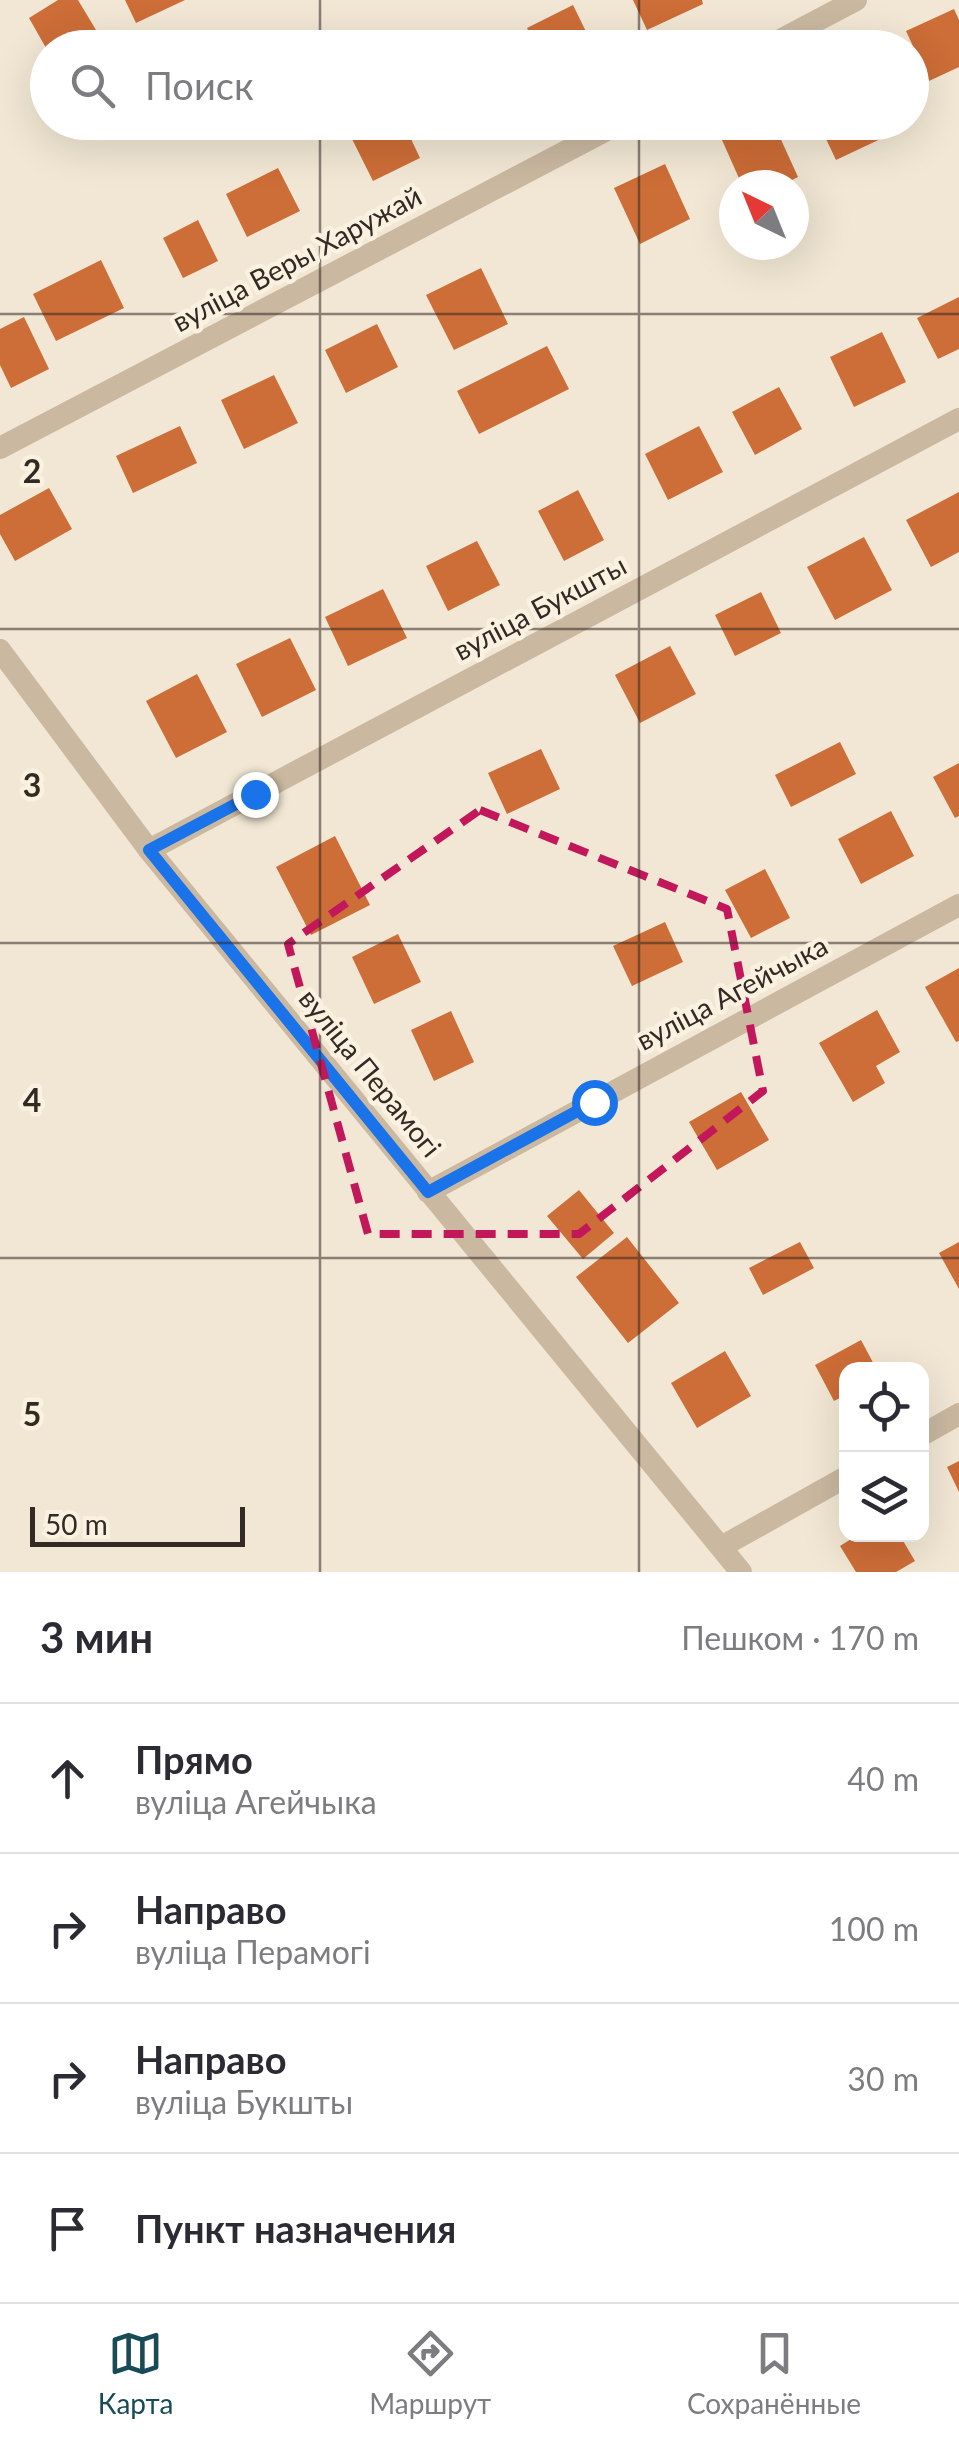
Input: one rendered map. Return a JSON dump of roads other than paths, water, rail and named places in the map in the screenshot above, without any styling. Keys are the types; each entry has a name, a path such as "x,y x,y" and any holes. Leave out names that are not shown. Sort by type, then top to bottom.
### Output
{"street":[{"path":"800,30 856,0"},
{"name":"вуліца Веры Харужай","path":"0,448 588,140"},
{"name":"вуліца Букшты","path":"149,850 959,419"},
{"name":"вуліца Перамогі","path":"0,650 149,850 741,1572"},
{"name":"вуліца Агейчыка","path":"428,1192 959,904"},
{"path":"929,1431 959,1414"},
{"path":"721,1547 839,1481"}]}
